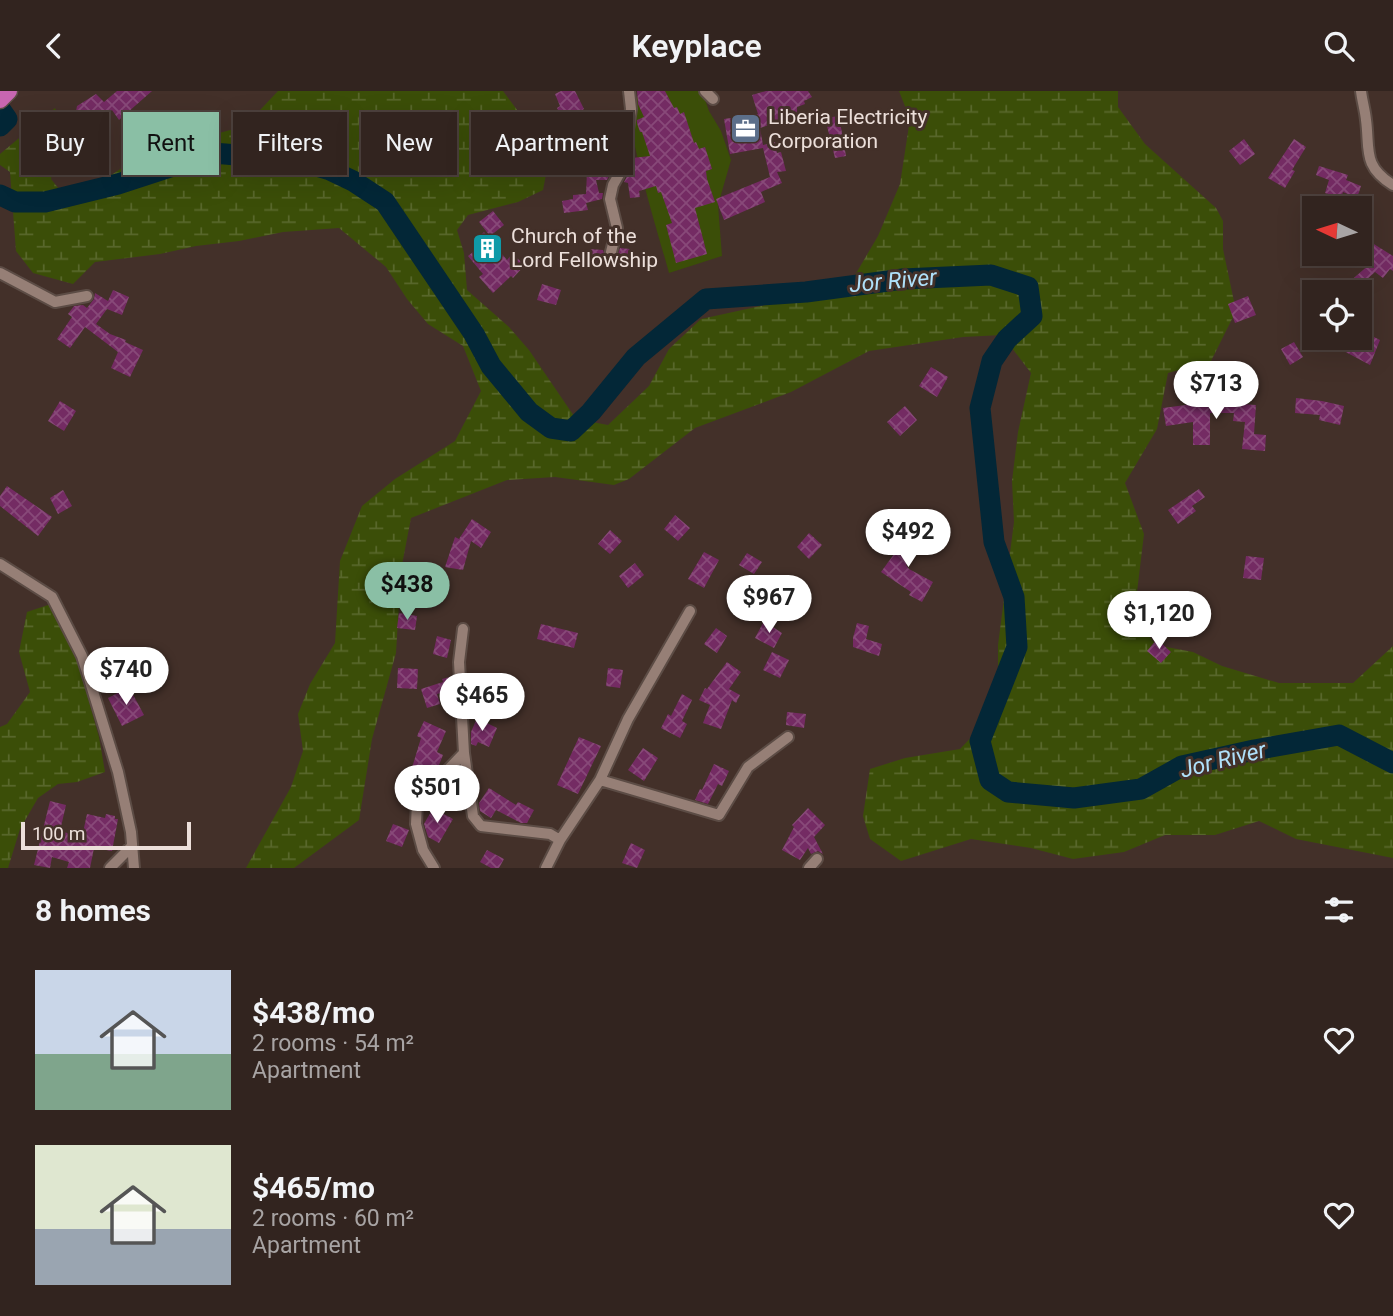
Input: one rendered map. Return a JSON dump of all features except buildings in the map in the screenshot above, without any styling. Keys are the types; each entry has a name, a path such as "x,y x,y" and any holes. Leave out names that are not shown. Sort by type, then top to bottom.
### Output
{"highway":[{"path":"0,100 9,91"}],"street":[{"path":"611,252 617,228 610,199 613,185 622,169 631,109 629,91"},
{"path":"1361,91 1366,121 1367,157 1393,185"},
{"path":"0,273 55,302 87,296"},
{"path":"0,564 52,597 82,656 118,772 131,832 134,868"},
{"path":"546,868 560,840 600,780 628,719 690,611"},
{"path":"463,629 459,662 464,753 473,816 481,826 550,834 560,840"},
{"path":"600,780 719,815 748,767 788,737"},
{"path":"434,868 423,850 416,824 417,802 464,753"},
{"path":"110,868 131,847"},
{"path":"809,868 817,859"}],"green space":[{"path":"278,91 503,91 519,112 471,112 471,175 546,175 543,190 518,202 468,215 457,230 464,253 467,290 509,327 529,350 576,419 608,425 649,386 669,349 701,319 848,287 878,236 900,184 910,119 899,91 1118,91 1118,107 1145,144 1216,208 1223,221 1223,249 1236,311 1211,361 1168,373 1157,429 1125,483 1144,534 1134,617 1156,645 1193,652 1222,666 1279,683 1353,683 1393,646 1393,858 1296,839 1259,821 1215,835 1165,835 1124,852 1073,859 1031,848 971,839 901,861 870,839 863,816 870,769 905,758 960,749 988,720 998,681 998,645 1014,522 1012,481 1018,432 1031,373 1002,335 963,337 869,351 791,392 695,428 629,479 614,485 555,477 507,480 411,518 401,570 396,653 372,739 359,820 294,868 246,868 291,787 303,751 298,714 310,684 335,643 340,561 362,506 395,479 455,441 481,391 463,346 428,324 386,267 339,228 283,232 160,254 95,262 73,284 33,273 16,251 10,172 0,165 0,154 21,136 21,175 52,175 51,179 67,199 123,167 123,175 219,175 219,133 233,129 233,175 347,175 347,112 258,112"},
{"path":"644,91 702,91 731,160 718,205 722,256 669,273 633,138 631,108"},
{"path":"51,604 72,642 99,737 105,772 77,782 58,784 38,798 20,829 8,868 0,868 0,727 7,724 30,692 19,652 27,612"}],"waterway":[{"name":"Jor River","path":"0,109 7,119 0,126"},
{"name":"Jor River","path":"0,195 15,202 45,202 118,184 213,153 296,160 330,170 385,202 474,334 491,366 529,412 551,428 571,431 591,412 636,357 706,299 806,292 903,279 991,275 1028,287 1032,316 1007,339 992,361 980,408 994,542 1014,597 1017,647 980,741 990,780 1008,792 1074,798 1141,789 1182,766 1339,735 1393,763"}],"place":[{"name":"Liberia Electricity Corporation","path":"745,129"},
{"name":"Church of the Lord Fellowship","path":"488,248"}]}
